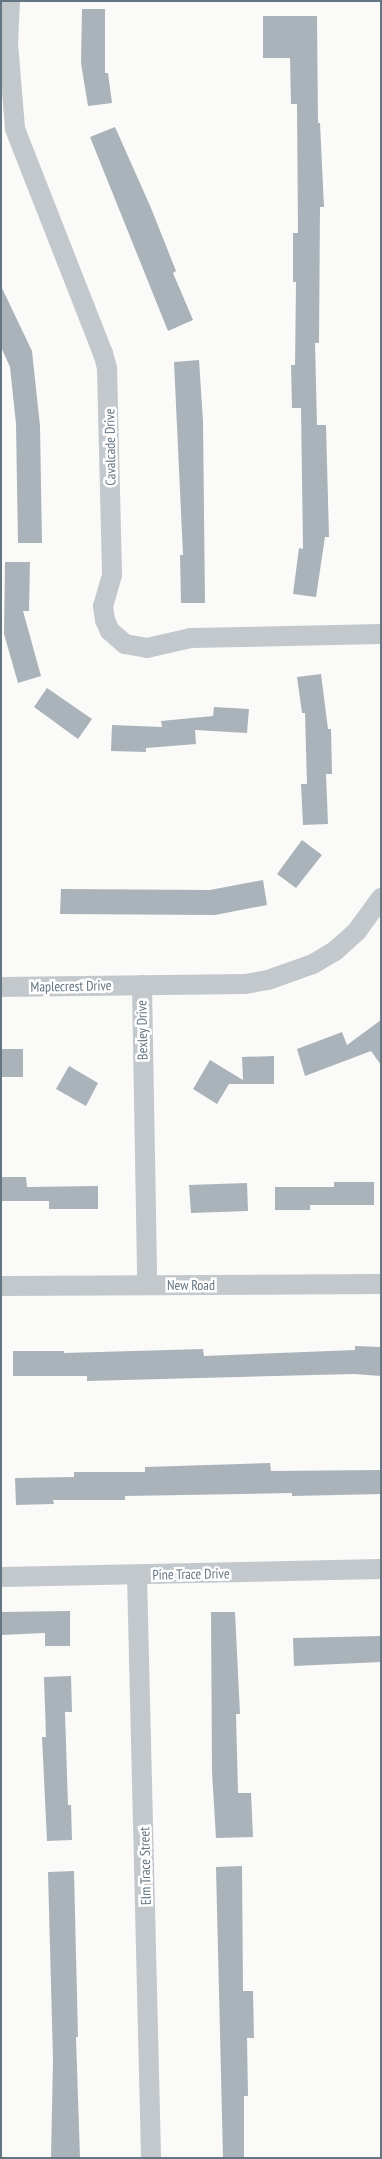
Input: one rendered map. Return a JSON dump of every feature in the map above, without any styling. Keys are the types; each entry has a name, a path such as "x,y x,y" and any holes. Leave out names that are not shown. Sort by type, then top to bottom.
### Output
{"street":[{"name":"Cavalcade Drive","path":"10,1 5,43 13,117 20,144 103,353 107,368 112,575 103,606 105,620 110,631 125,644 142,648 191,638 381,634"},
{"name":"Bexley Drive","path":"147,1285 142,985 245,984 286,976 313,964 335,951 357,931 381,898"},
{"name":"Maplecrest Drive","path":"1,987 142,985"},
{"name":"New Road","path":"1,1286 381,1284"},
{"name":"Pine Trace Drive","path":"1,1577 381,1569"},
{"name":"Elm Trace Street","path":"137,1575 151,2158"}],"building":[{"path":"82,9 105,9 105,73 108,73 112,103 88,106 81,63"},
{"path":"263,16 317,16 318,123 320,123 324,207 320,207 319,343 315,343 317,425 326,425 329,537 325,537 316,597 293,594 299,548 303,549 301,408 292,408 291,365 295,365 296,282 293,282 293,233 298,233 297,104 291,104 290,58 263,58"},
{"path":"115,127 151,208 176,271 173,273 193,320 168,331 90,137"},
{"path":"1,286 32,351 40,426 42,543 18,543 16,424 10,367 1,347"},
{"path":"199,360 203,421 205,603 181,603 180,555 183,555 174,362"},
{"path":"5,562 30,562 29,611 23,611 41,676 18,683 4,634"},
{"path":"321,674 328,729 331,729 332,774 326,774 328,824 303,825 301,784 307,784 305,713 302,713 297,677"},
{"path":"47,688 92,719 78,739 34,707"},
{"path":"214,707 249,709 247,733 195,730 196,744 146,748 146,752 111,751 112,725 162,727 161,721 213,716"},
{"path":"302,840 322,855 296,888 277,874"},
{"path":"263,880 267,905 215,915 60,914 61,889 210,890"},
{"path":"381,1020 381,1065 371,1051 305,1076 297,1049 342,1032 347,1045"},
{"path":"1,1049 23,1049 23,1077 1,1077"},
{"path":"274,1056 274,1084 229,1084 217,1104 193,1089 210,1060 243,1080 242,1057"},
{"path":"69,1066 98,1083 86,1106 56,1089"},
{"path":"1,1177 26,1177 27,1187 98,1186 98,1209 49,1209 49,1201 1,1201"},
{"path":"334,1182 374,1182 374,1205 310,1205 310,1210 275,1210 275,1187 334,1187"},
{"path":"247,1183 248,1211 191,1213 189,1185"},
{"path":"355,1346 381,1347 381,1376 354,1374 87,1381 87,1376 13,1376 13,1351 64,1351 64,1353 203,1349 204,1356 355,1350"},
{"path":"270,1463 271,1471 381,1470 381,1494 292,1496 292,1493 125,1496 125,1500 53,1500 54,1504 16,1505 15,1478 74,1477 74,1472 145,1472 145,1467"},
{"path":"70,1611 70,1646 45,1646 45,1633 1,1635 1,1612"},
{"path":"211,1612 235,1612 240,1714 236,1714 238,1793 251,1793 253,1837 216,1838 212,1772"},
{"path":"381,1636 381,1662 294,1666 293,1638"},
{"path":"71,1676 72,1712 65,1712 68,1805 71,1805 72,1840 47,1841 42,1737 46,1737 44,1677"},
{"path":"242,1866 243,1991 253,1991 254,2038 247,2038 248,2096 244,2096 244,2158 223,2158 216,1867"},
{"path":"74,1871 80,2158 51,2158 53,2060 48,1872"}]}
